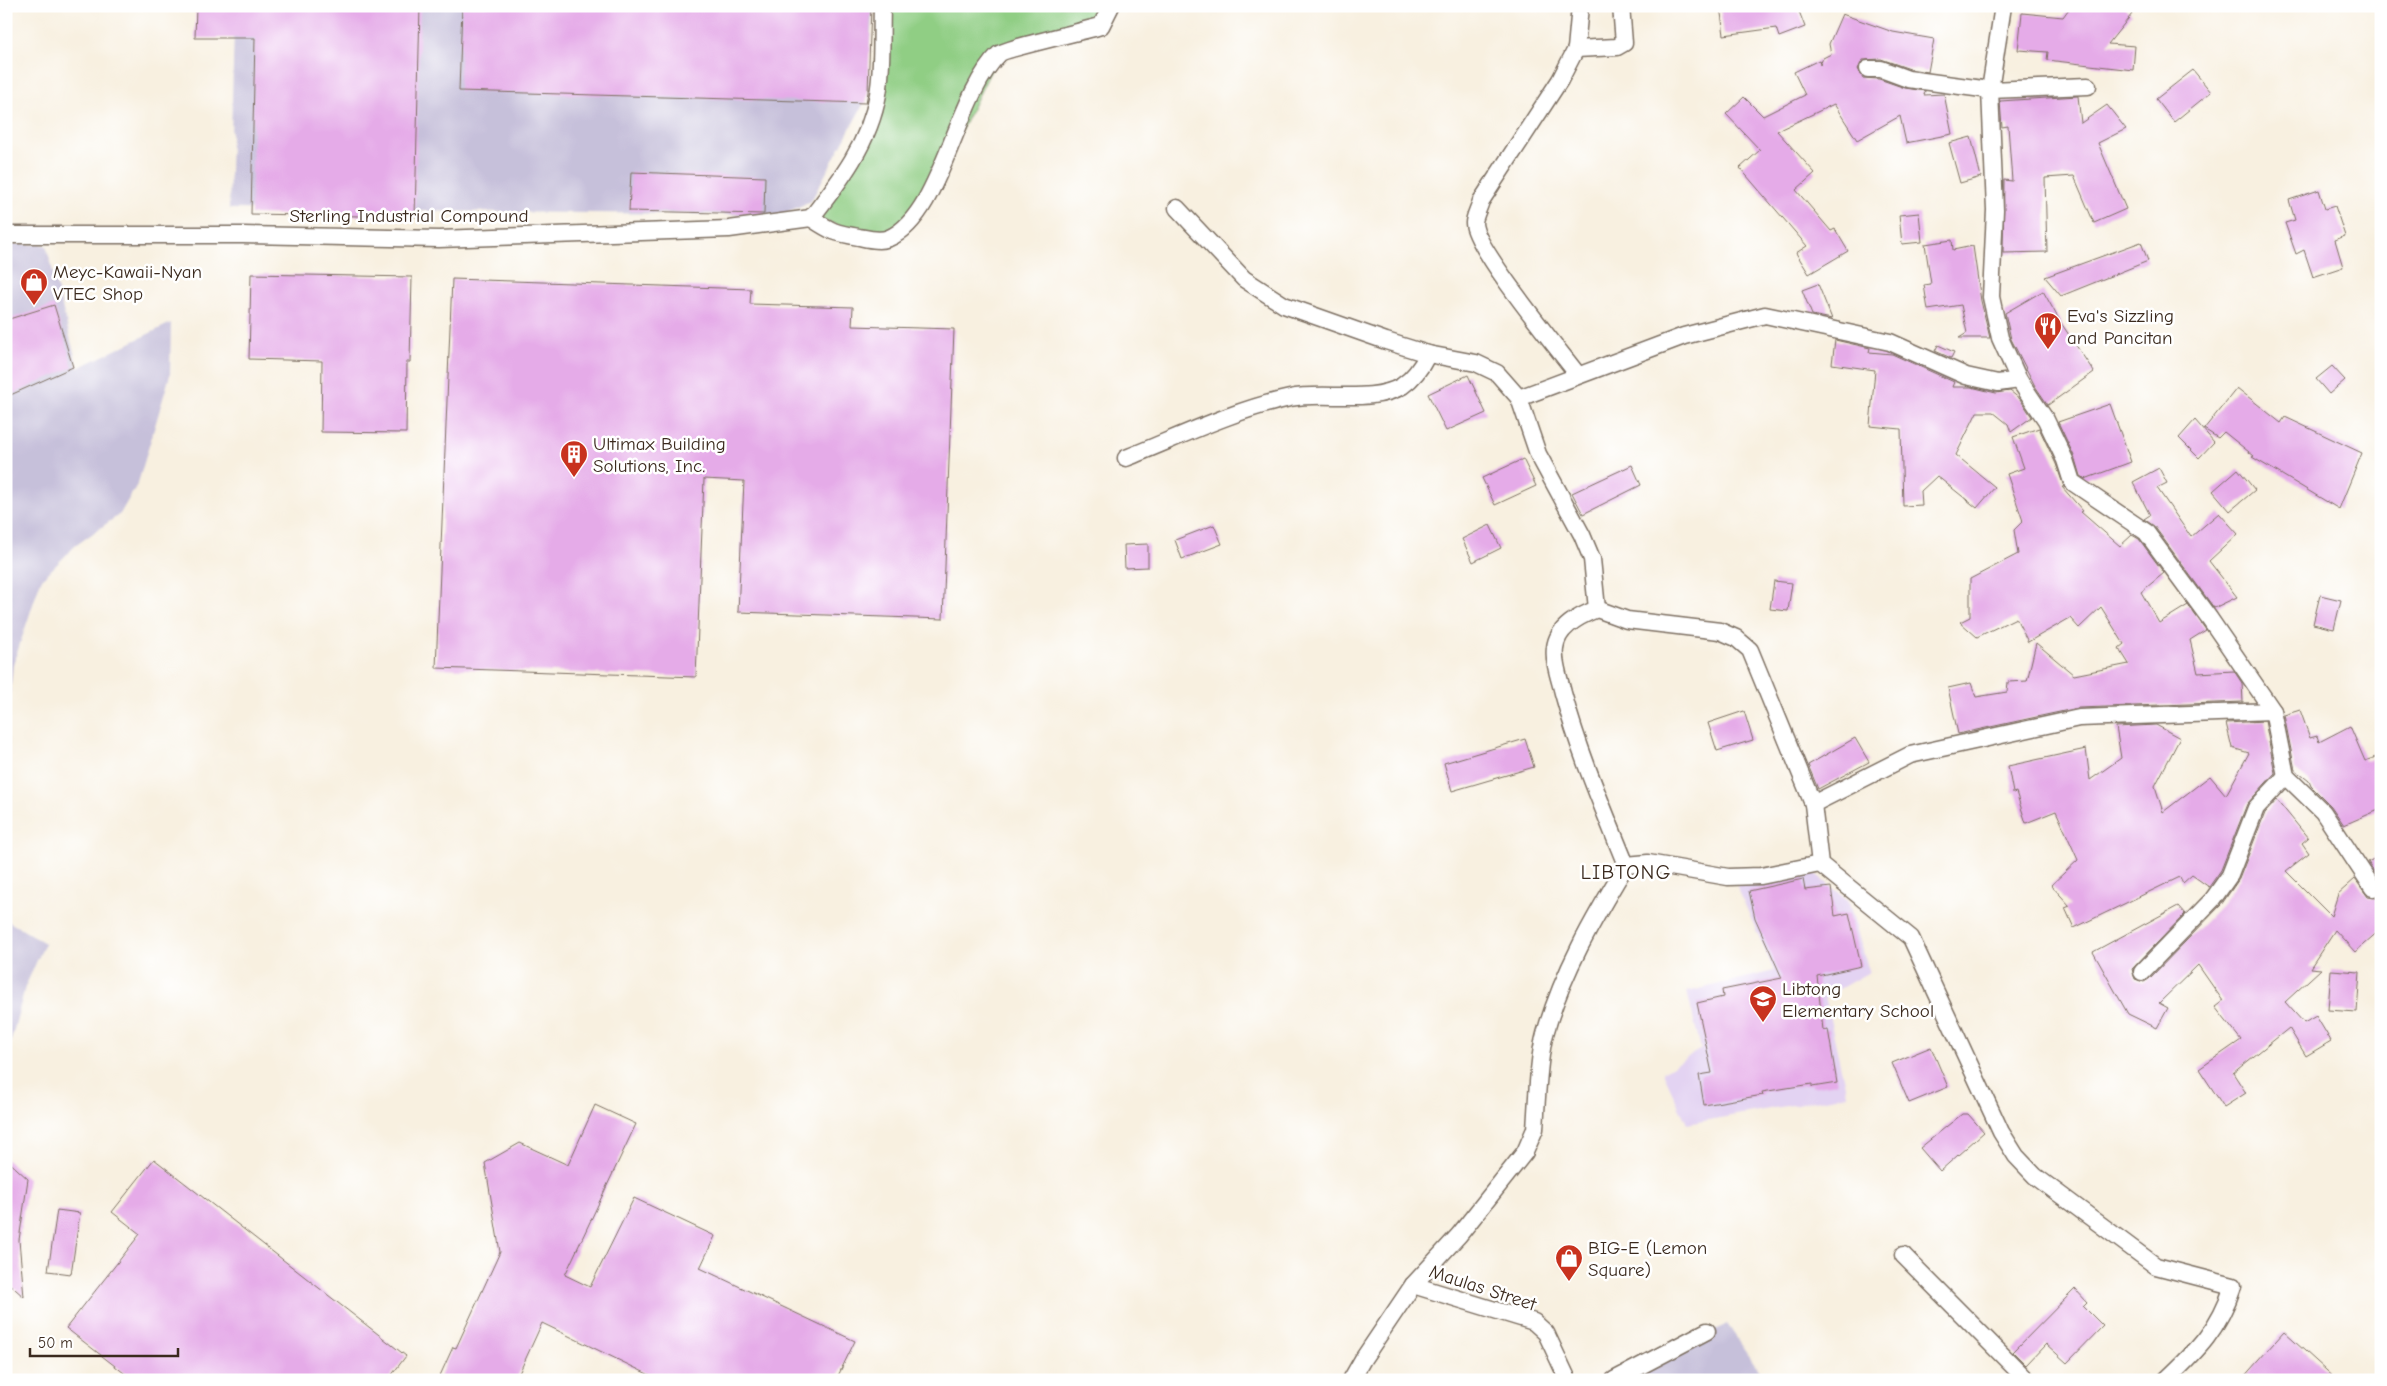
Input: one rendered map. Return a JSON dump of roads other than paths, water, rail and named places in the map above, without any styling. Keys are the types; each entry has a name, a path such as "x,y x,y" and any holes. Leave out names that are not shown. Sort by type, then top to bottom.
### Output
{"street":[{"path":"882,6 878,94 869,128 846,173 811,218 833,233 876,240 889,238 908,225 932,190 962,114 986,69 1000,52 1101,26 1111,6"},
{"path":"1578,375 1494,264 1481,244 1474,223 1481,201 1560,80 1576,49 1580,6"},
{"path":"1576,49 1617,47 1624,44 1621,6"},
{"path":"2003,6 1990,90 1995,210 1991,297 2000,338 2019,380 2046,420 2072,482 2146,532 2171,564 2273,711 2286,776 2322,812 2373,888"},
{"path":"1868,69 1881,69 1908,79 1990,90 2088,86"},
{"path":"1177,208 1244,279 1284,305 1428,354 1476,363 1497,373 1519,398 1538,454 1582,535 1592,559 1597,609"},
{"name":"Sterling Industrial Compound","path":"6,235 243,235 439,239 729,229 811,218"},
{"path":"1519,398 1684,336 1765,315 1890,342 1966,376 1998,383 2019,380"},
{"path":"1126,458 1230,417 1291,398 1378,395 1402,386 1419,371 1428,354"},
{"path":"1626,865 1575,738 1558,674 1554,648 1565,627 1579,616 1597,609 1627,620 1720,631 1736,638 1750,650 1813,804 1820,864 1911,938 2001,1132 2016,1156 2035,1176 2156,1266 2233,1286 2227,1303 2201,1347 2166,1380"},
{"path":"1813,804 1910,754 2079,718 2273,711"},
{"path":"2142,972 2214,898 2230,875 2256,808 2286,776"},
{"path":"1626,865 1648,863 1728,877 1761,876 1820,864"},
{"path":"1351,1380 1413,1285 1459,1235 1531,1141 1535,1129 1544,1036 1552,1010 1587,931 1626,865"},
{"path":"1903,1255 2027,1380"},
{"name":"Maulas Street","path":"1413,1285 1534,1322 1546,1333 1568,1380"},
{"path":"1614,1380 1707,1331"}],"place":[{"name":"Meyc-Kawaii-Nyan VTEC Shop","path":"34,306"},
{"name":"Eva's Sizzling and Pancitan","path":"2048,350"},
{"name":"Ultimax Building Solutions, Inc.","path":"574,478"},
{"name":"Libtong Elementary School","path":"1763,1023"},
{"name":"BIG-E (Lemon Square)","path":"1569,1282"}],"district":[{"name":"LIBTONG","path":"1626,872"}]}
